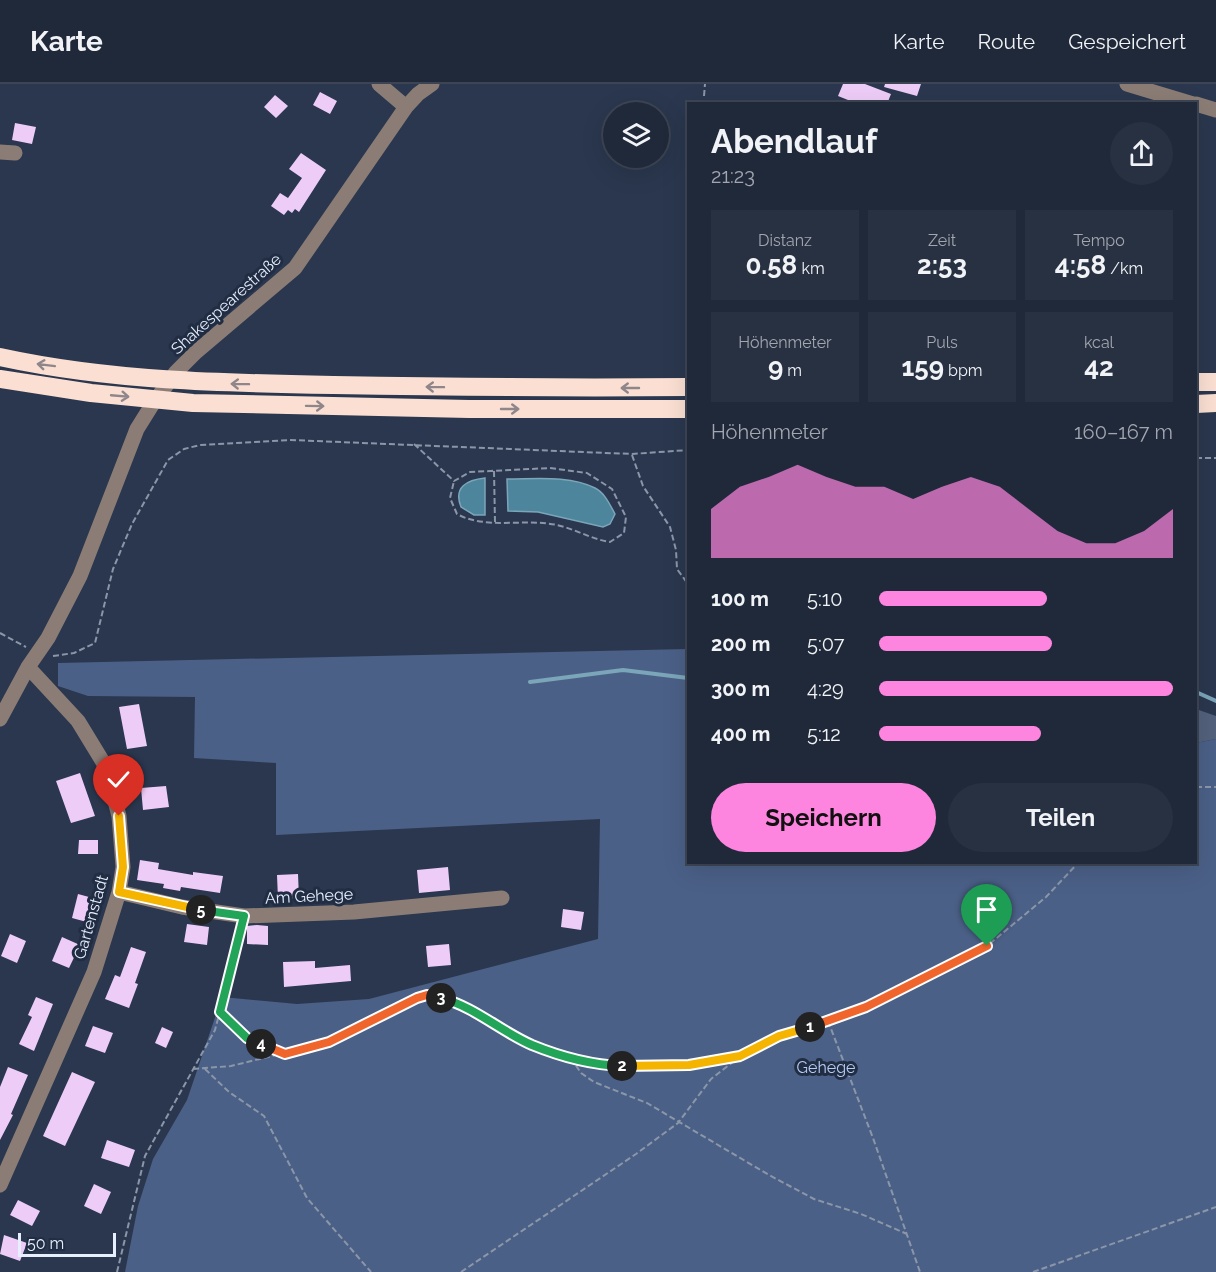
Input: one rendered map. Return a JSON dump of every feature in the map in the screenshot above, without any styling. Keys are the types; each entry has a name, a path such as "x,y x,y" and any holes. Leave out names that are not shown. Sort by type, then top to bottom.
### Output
{"highway":[{"path":"0,357 118,375 224,383 477,388 687,387"},
{"path":"0,379 91,393 193,403 469,409 687,409"},
{"path":"1197,382 1216,382"},
{"path":"1197,404 1216,403"}],"street":[{"path":"379,84 406,106"},
{"name":"Shakespearestraße","path":"0,719 28,667 48,638 80,576 138,429 176,372 196,352 295,268 406,106 432,84"},
{"path":"1127,84 1187,102"},
{"path":"1197,105 1216,110"},
{"name":"Gartenstadt","path":"0,1185 94,972 119,892 123,867 119,816 106,767 78,721 28,667"},
{"name":"Am Gehege","path":"119,892 182,907 244,916 354,912 502,898"}],"path":[{"path":"704,96 705,84"},
{"path":"0,633 37,654 48,657 74,652 95,643 113,569 132,524 168,460 184,449 290,440 632,454 687,450"},
{"path":"414,444 453,481"},
{"path":"632,454 643,486 670,527 676,550 676,569 687,583"},
{"path":"1197,458 1216,458"},
{"path":"550,468 587,473 612,489 626,517 624,533 610,542 591,538 559,525 519,521 471,522 456,514 450,498 453,481 470,472 550,468"},
{"path":"494,471 495,522"},
{"path":"1197,787 1216,787"},
{"path":"461,1272 678,1123 711,1079 740,1056 779,1036 866,1007 987,946 1046,897 1077,864"},
{"path":"117,1272 145,1156 215,1030 244,916"},
{"path":"193,1070 231,1066 329,1042 427,995 455,1002 488,1018 530,1044 571,1058 607,1065 649,1066 689,1065 740,1056"},
{"path":"220,1012 247,1038 285,1054"},
{"path":"828,1021 873,1138 920,1272"},
{"path":"571,1058 581,1073 594,1082 647,1103 678,1123 814,1199 861,1214 907,1234"},
{"path":"205,1069 230,1092 264,1116 307,1198 371,1272"},
{"path":"1033,1272 1216,1207"}],"shaded area":[{"path":"485,478 485,515 474,515 461,507 460,490 467,483"},
{"path":"507,479 552,479 585,484 602,493 615,514 610,524 603,527 538,512 508,511"},
{"path":"1197,709 1216,716 1216,739 1197,743"}],"green space":[{"name":"Gehege","path":"687,649 687,864 1197,864 1197,743 1216,739 1216,1272 125,1272 138,1206 153,1159 187,1100 222,997 297,1004 369,999 598,939 600,819 276,835 276,763 194,758 195,697 88,696 58,686 58,663"}],"building":[{"path":"843,84 865,84 891,94 888,102 853,102 838,96"},
{"path":"885,84 921,84 917,96 884,87"},
{"path":"320,92 337,101 330,114 313,105"},
{"path":"275,95 288,106 276,118 264,107"},
{"path":"15,123 36,127 32,144 12,140"},
{"path":"301,153 326,170 299,212 295,209 292,213 288,210 284,215 271,206 280,193 288,198 302,178 289,169"},
{"path":"139,704 147,746 127,749 119,707"},
{"path":"80,773 95,816 71,823 56,781"},
{"path":"166,786 169,807 143,810 141,788"},
{"path":"79,840 98,840 98,854 78,854"},
{"path":"140,860 159,863 158,869 193,875 193,872 223,876 220,893 181,887 180,891 163,888 164,884 137,880"},
{"path":"448,867 450,890 419,893 417,870"},
{"path":"298,874 299,898 278,899 277,875"},
{"path":"78,894 100,900 94,924 72,918"},
{"path":"563,909 584,912 581,930 561,927"},
{"path":"187,924 209,927 207,945 184,942"},
{"path":"247,926 268,926 268,945 247,944"},
{"path":"10,934 26,941 17,963 1,956"},
{"path":"62,937 80,945 69,968 52,961"},
{"path":"449,944 451,965 428,967 426,946"},
{"path":"131,947 146,952 129,1008 105,999 115,975 120,977"},
{"path":"315,961 315,968 350,965 351,981 284,987 283,962"},
{"path":"36,997 53,1004 34,1051 19,1044 32,1017 28,1015"},
{"path":"93,1026 113,1033 105,1053 85,1046"},
{"path":"162,1027 173,1032 166,1048 155,1043"},
{"path":"8,1067 28,1075 11,1114 13,1115 0,1140 0,1087"},
{"path":"72,1072 95,1082 65,1146 43,1136"},
{"path":"107,1140 135,1150 129,1167 101,1158"},
{"path":"94,1184 111,1192 101,1214 84,1206"},
{"path":"18,1200 40,1211 32,1226 10,1215"},
{"path":"4,1235 27,1243 20,1261 0,1254"}],"waterway":[{"path":"530,682 623,670 687,678"},
{"path":"1197,692 1216,701"}],"route":[{"path":"119,816 123,867 119,892 182,907 244,916 220,1012 247,1038 285,1054 329,1042 427,995 455,1002 488,1018 530,1044 571,1058 607,1065 689,1065 740,1056 779,1036 866,1007 987,946"}]}
